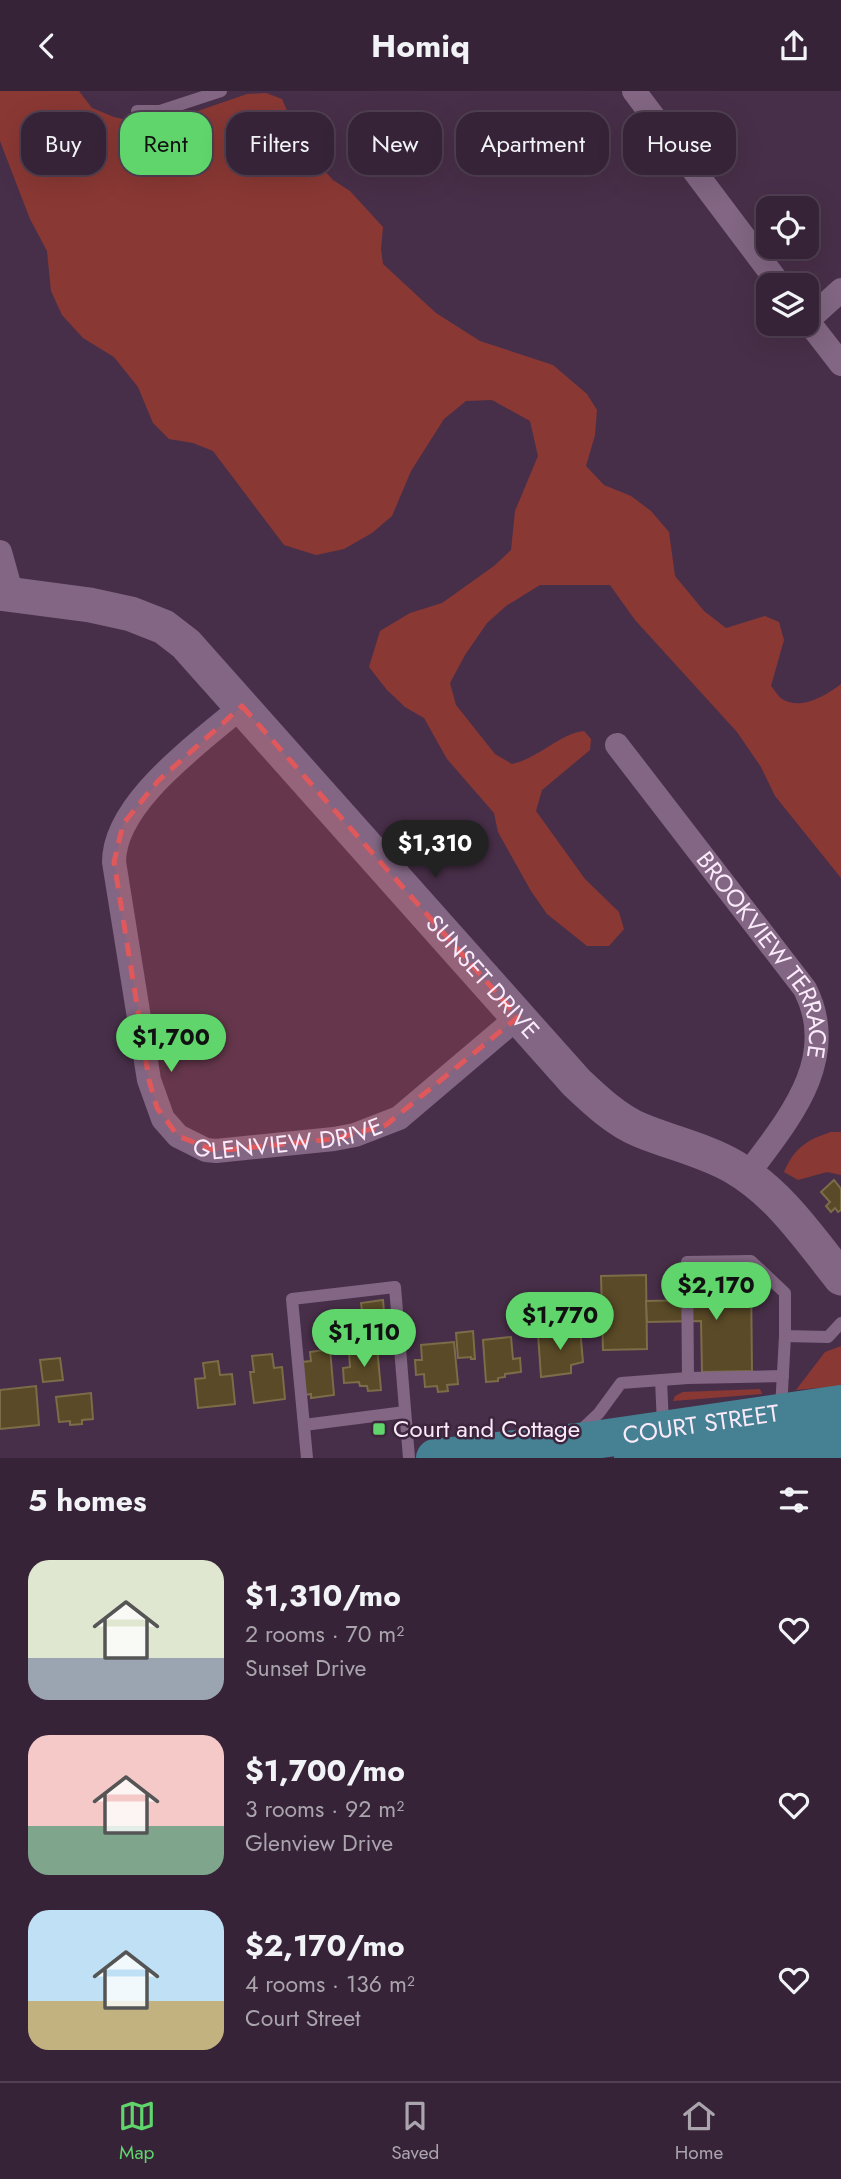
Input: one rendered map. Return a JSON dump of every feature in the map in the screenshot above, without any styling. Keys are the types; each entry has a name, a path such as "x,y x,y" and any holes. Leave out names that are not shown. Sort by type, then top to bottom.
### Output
{"main road":[{"name":"COURT STREET","path":"641,1448 782,1394 841,1403"},
{"name":"COURT STREET","path":"435,1458 841,1441"}],"street":[{"path":"634,91 771,273"},
{"path":"819,310 841,290"},
{"path":"819,336 841,365"},
{"path":"0,552 6,594"},
{"name":"SUNSET DRIVE","path":"6,594 117,610 154,622 172,632 242,706 576,1082 627,1123 710,1155 747,1175 776,1200 841,1276"},
{"name":"GLENVIEW DRIVE","path":"242,706 143,795 123,824 114,850 149,1080 157,1108 177,1136 195,1146 216,1151 334,1139 387,1125 412,1109 518,1017"},
{"name":"BROOKVIEW TERRACE","path":"617,745 805,989 814,1009 818,1024 818,1053 812,1079 786,1122 747,1175"}],"lane":[{"path":"137,111 160,111 221,91"},
{"path":"661,1380 641,1448 599,1413 621,1383 661,1380 688,1378 782,1394 785,1293 751,1261 687,1262 688,1378"},
{"path":"307,1458 292,1299 395,1287 409,1458"},
{"path":"785,1336 828,1337 841,1323"},
{"path":"304,1425 405,1412"}],"highlighted area":[{"path":"242,706 518,1017 386,1125 334,1139 216,1151 178,1136 157,1108 149,1080 114,862 123,824 158,781"}],"shaded area":[{"path":"0,91 79,91 92,108 102,112 21,112 21,175 106,175 106,114 120,118 120,175 212,175 212,112 195,112 247,94 266,93 282,99 288,112 226,112 226,175 329,175 350,191 383,227 383,264 436,313 480,341 553,365 587,394 597,410 595,435 586,466 604,485 631,496 651,511 669,532 675,576 704,611 726,628 765,616 779,622 784,640 771,686 781,698 789,702 805,702 829,693 841,684 841,878 775,796 761,767 737,732 635,620 610,585 540,585 506,606 487,623 450,683 456,705 495,754 512,764 531,757 575,733 584,731 591,739 590,750 542,790 536,811 585,879 619,912 624,929 609,946 587,946 547,914 498,832 494,813 447,759 424,718 405,707 369,667 380,631 410,613 442,603 494,566 511,550 515,511 538,456 530,421 492,400 466,401 444,419 411,471 392,516 372,533 344,549 316,555 284,545 213,451 193,443 169,439 153,423 138,387 114,357 83,338 62,315 51,291 47,251 30,219 0,141"},
{"path":"831,1132 841,1132 841,1175 827,1172 798,1180 784,1172 793,1156 803,1146"},
{"path":"841,1346 841,1386 796,1390 825,1352"},
{"path":"760,1389 762,1394 673,1401 675,1396 683,1392"}],"building":[{"path":"834,1180 841,1189 841,1210 838,1212 835,1208 831,1212 826,1206 830,1202 821,1192"},
{"path":"646,1275 647,1349 603,1350 601,1276"},
{"path":"751,1279 752,1371 702,1372 701,1321 647,1322 646,1301 699,1300 699,1280"},
{"path":"383,1300 385,1324 364,1327 361,1303"},
{"path":"580,1329 583,1362 571,1365 571,1373 541,1377 538,1334"},
{"path":"473,1331 475,1359 458,1358 456,1333"},
{"path":"511,1337 513,1359 520,1358 521,1372 505,1374 505,1377 498,1378 498,1381 486,1382 483,1340"},
{"path":"454,1342 458,1384 447,1385 448,1391 438,1392 437,1386 425,1387 424,1374 416,1375 415,1360 422,1360 421,1345"},
{"path":"377,1347 381,1390 368,1391 367,1386 360,1386 359,1382 344,1383 343,1368 350,1367 349,1352"},
{"path":"330,1349 334,1395 311,1398 311,1394 305,1395 302,1362 311,1361 310,1352"},
{"path":"272,1354 274,1368 282,1367 285,1399 254,1403 250,1372 254,1372 252,1356"},
{"path":"60,1358 63,1380 43,1382 40,1360"},
{"path":"218,1361 220,1375 232,1374 235,1404 198,1408 195,1379 205,1378 203,1363"},
{"path":"36,1386 39,1425 0,1429 0,1390"},
{"path":"91,1393 93,1419 82,1420 82,1424 59,1422 56,1397"}],"place":[{"name":"Court and Cottage","path":"379,1429"}]}
